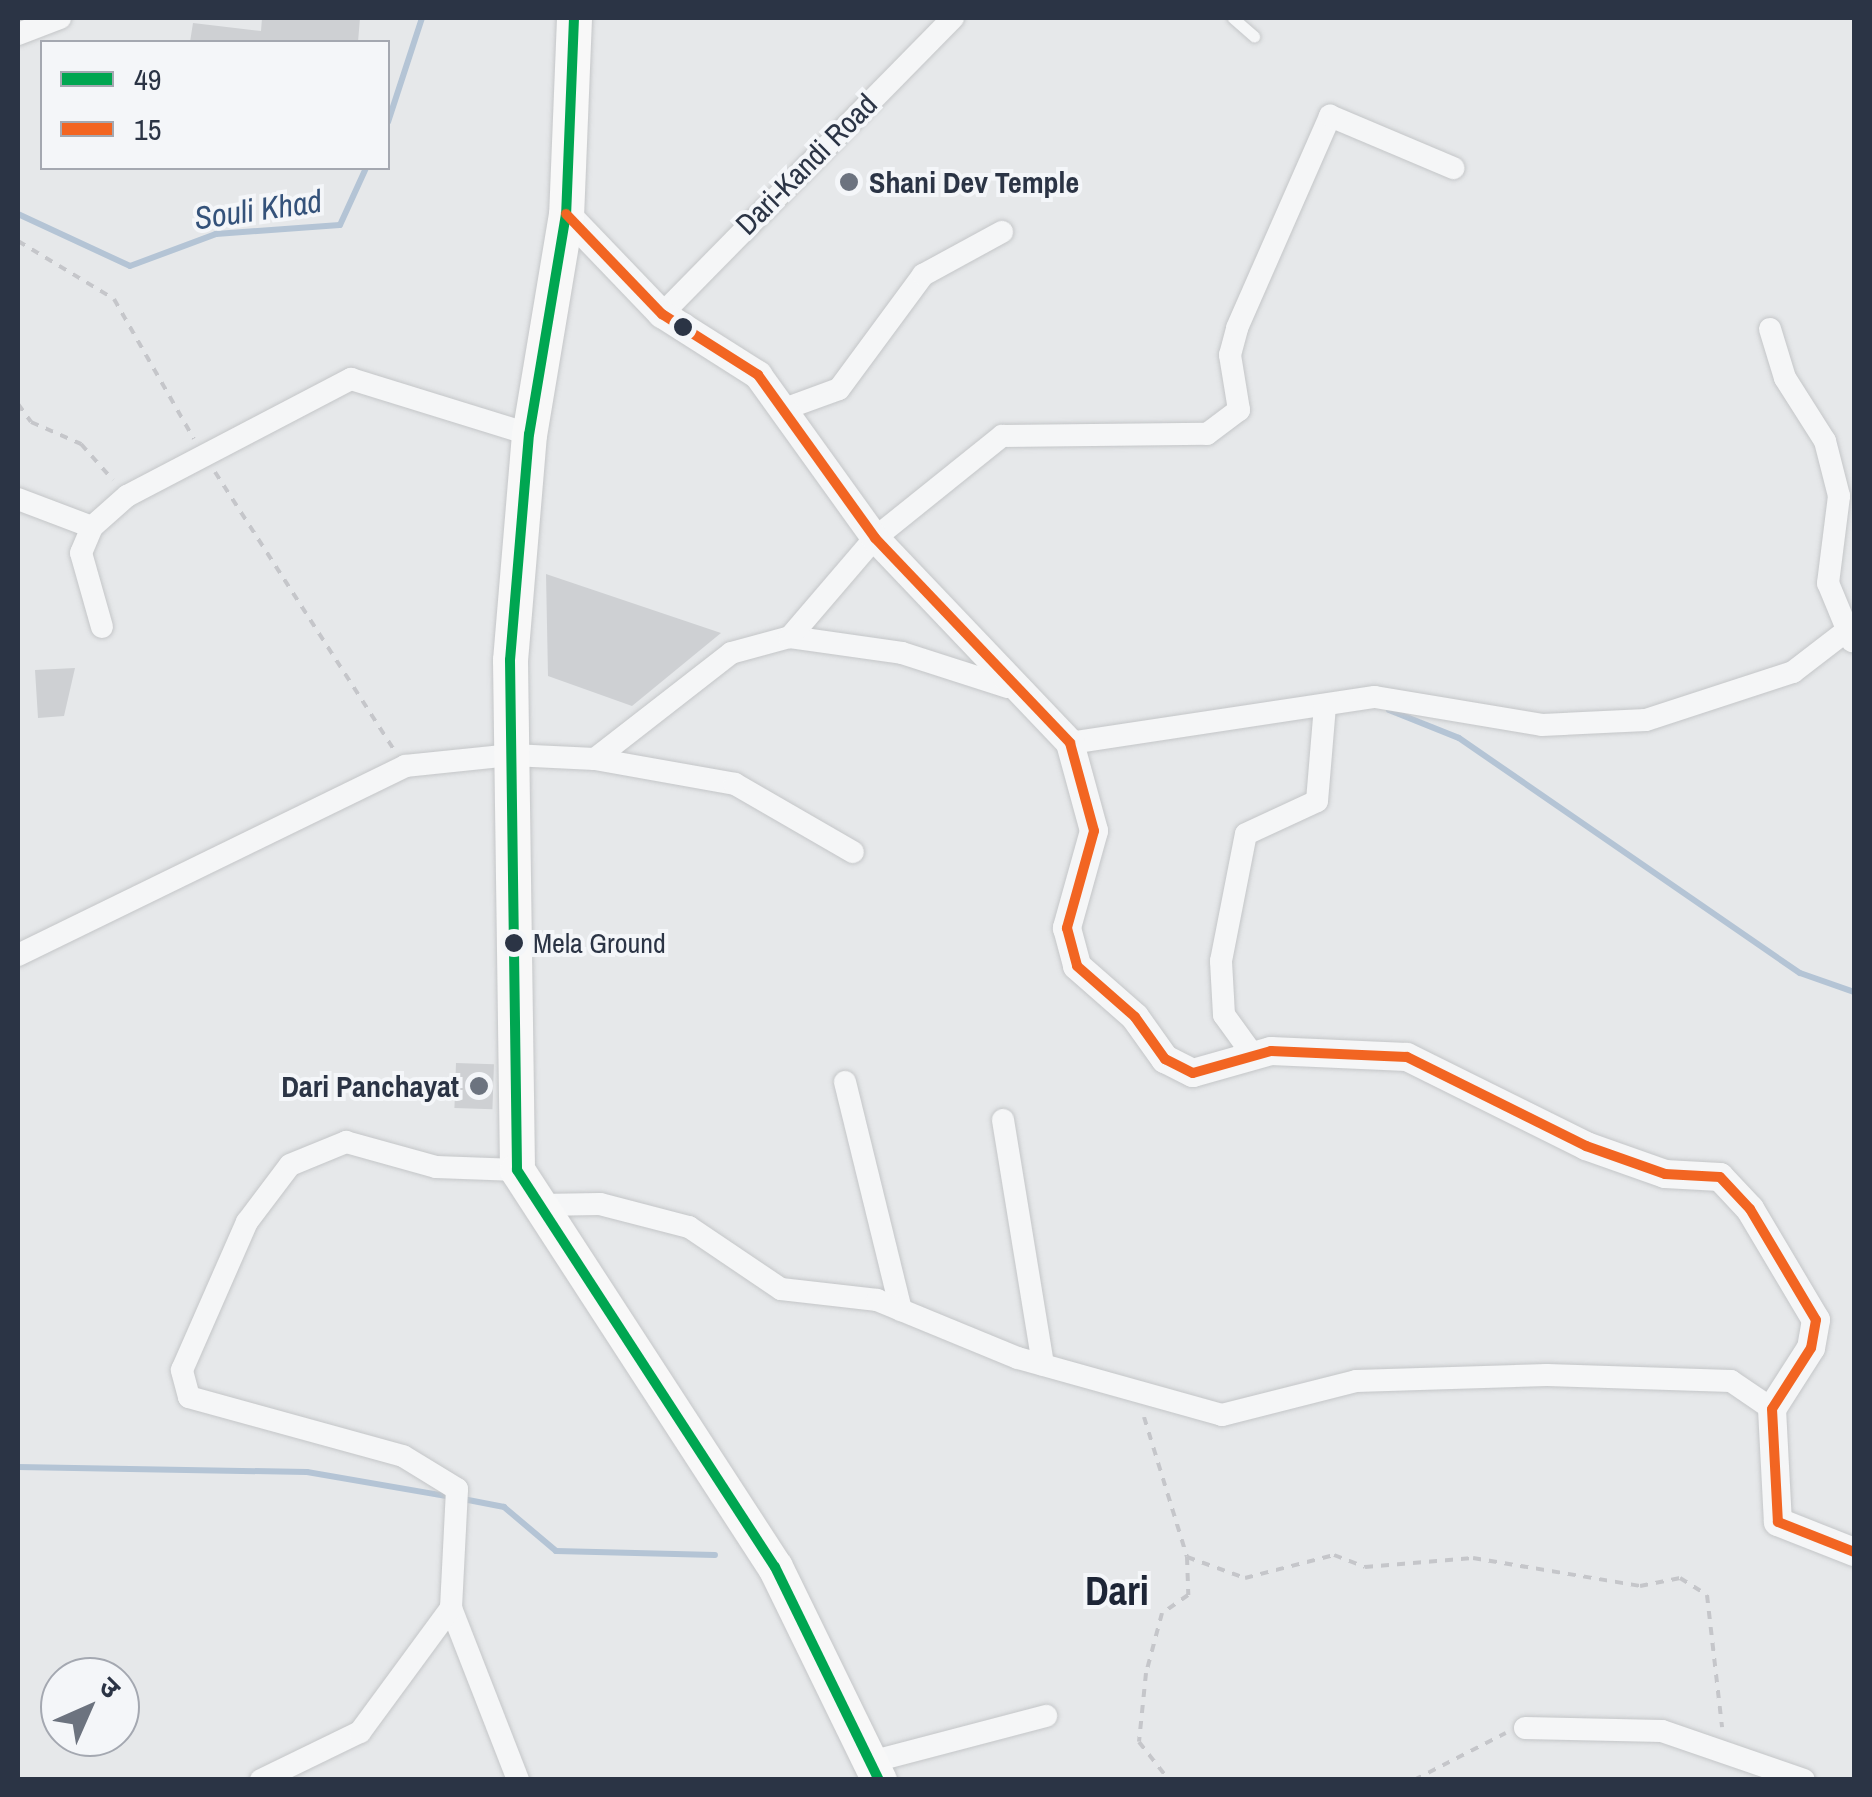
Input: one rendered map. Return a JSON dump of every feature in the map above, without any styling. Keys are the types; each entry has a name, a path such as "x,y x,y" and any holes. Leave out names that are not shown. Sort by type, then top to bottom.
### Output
{"main road":[{"path":"574,18 566,214 529,434 510,660 518,1170 776,1567 876,1770"}],"street":[{"path":"18,34 60,18"},
{"name":"Dari-Kandi Road","path":"662,314 952,18"},
{"path":"790,637 875,538 1002,436 1207,434 1239,410 1230,355 1236,328 1330,116 1453,168"},
{"path":"566,214 662,314 758,376 787,408 875,538 1008,687 1070,742 1094,831 1067,928 1077,966 1135,1017 1165,1059 1193,1072 1253,1055 1407,1056 1586,1146 1665,1174 1720,1177 1750,1209 1816,1320 1811,1348 1772,1409 1778,1522 1854,1552"},
{"path":"787,408 839,390 923,275 1002,232"},
{"path":"1070,742 1375,697 1542,725 1646,720 1793,672 1850,638 1828,583 1838,496 1825,441 1785,378 1770,329"},
{"path":"102,627 81,552 92,526 128,496 351,379 529,434"},
{"path":"18,499 92,526"},
{"path":"595,759 731,654 790,637 902,653 1008,687"},
{"path":"1253,1055 1224,1015 1222,961 1246,834 1317,801 1326,706"},
{"path":"18,955 405,766 512,755 595,759 735,784 853,852"},
{"path":"844,1082 901,1310"},
{"path":"1004,1120 1042,1365"},
{"path":"518,1170 436,1167 346,1142 290,1165 246,1222 182,1370 189,1397 403,1456 457,1489 451,1608 518,1780"},
{"path":"539,1205 600,1204 689,1227 781,1289 901,1310 1042,1365 1222,1415 1356,1380 1547,1376 1731,1381 1772,1409"},
{"path":"262,1780 288,1773 360,1732 451,1608"},
{"path":"876,1770 1046,1716"},
{"path":"1525,1728 1662,1731 1804,1780"}],"lane":[{"path":"1233,18 1254,36"}],"path":[{"path":"18,242 114,299 203,454 405,766"},
{"path":"18,404 31,422 81,444 128,496"},
{"path":"1145,1394 1144,1427 1187,1557 1188,1595 1162,1613 1139,1742 1169,1780"},
{"path":"1187,1557 1245,1578 1334,1555 1364,1567 1473,1558 1640,1586 1680,1578 1707,1594 1724,1752"},
{"path":"1414,1780 1475,1742 1525,1728"}],"building":[{"path":"262,18 360,18 358,40 190,40 193,23 261,31"},
{"path":"546,574 721,633 632,706 548,676"},
{"path":"75,668 64,716 38,718 35,670"},
{"name":"Dari Panchayat","path":"456,1063 494,1064 492,1109 454,1108"}],"waterway":[{"name":"Souli Khad","path":"390,116 422,18"},
{"name":"Souli Khad","path":"18,214 130,266 216,234 340,225 365,170"},
{"path":"1389,710 1459,738 1800,973 1854,992"},
{"path":"18,1467 307,1472 451,1497"},
{"path":"463,1499 504,1507 556,1551 715,1555"}],"transit line":[{"name":"49","path":"574,18 566,214 529,434 510,660 517,1170 775,1567 879,1780"},
{"name":"15","path":"566,214 662,314 758,375 875,538 1070,743 1094,831 1067,928 1077,966 1135,1017 1165,1059 1193,1073 1271,1051 1407,1057 1586,1146 1665,1174 1720,1177 1750,1209 1816,1320 1811,1348 1772,1409 1778,1522 1854,1552"}],"place":[{"name":"Shani Dev Temple","path":"849,182"},
{"name":"Mela Ground","path":"514,943"},
{"name":"Dari Panchayat","path":"479,1086"}],"district":[{"name":"Dari","path":"1117,1591"}]}
